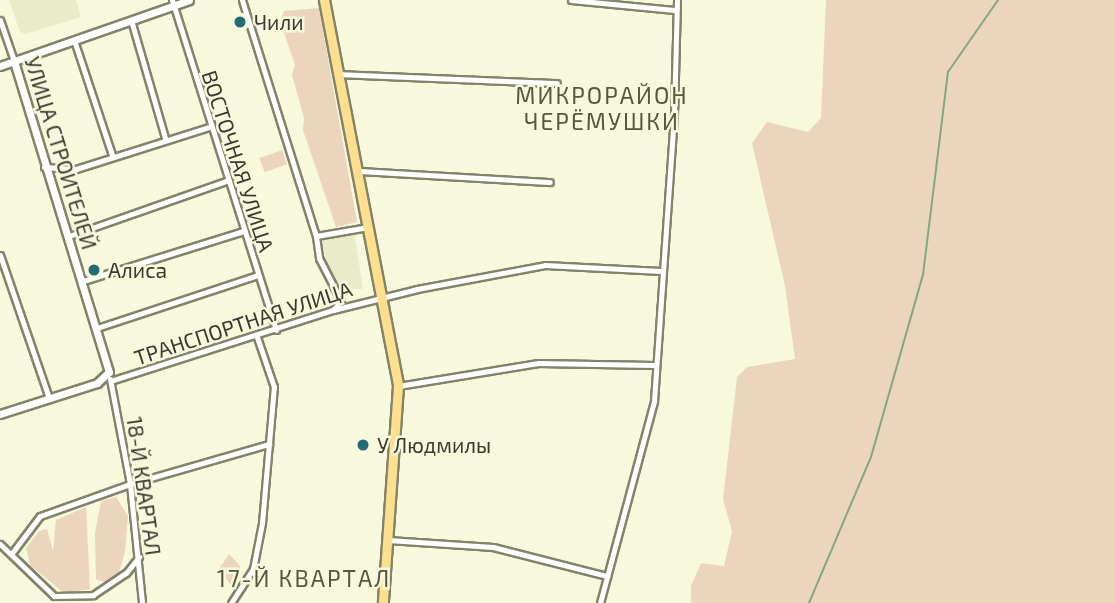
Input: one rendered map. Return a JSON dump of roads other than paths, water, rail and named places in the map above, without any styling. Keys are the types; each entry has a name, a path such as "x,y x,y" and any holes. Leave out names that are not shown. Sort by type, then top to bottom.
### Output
{"main road":[{"path":"324,0 398,386 383,603"}],"street":[{"path":"0,66 173,3 189,0"},
{"path":"242,0 316,236 319,258 341,301 333,310"},
{"path":"571,0 675,10"},
{"path":"600,603 623,530 634,469 647,439 674,116 677,0"},
{"name":"ВОСТОЧНАЯ УЛИЦА","path":"173,3 226,181 276,330"},
{"name":"УЛИЦА СТРОИТЕЛЕЙ","path":"0,20 44,167 83,281 111,379"},
{"path":"131,20 165,138"},
{"path":"74,40 112,155"},
{"path":"339,74 557,83"},
{"path":"44,167 76,169 165,138 209,127"},
{"path":"358,172 550,182"},
{"path":"69,236 226,181"},
{"path":"316,236 368,227"},
{"path":"83,281 244,231"},
{"path":"0,255 49,398"},
{"name":"ТРАНСПОРТНАЯ УЛИЦА","path":"1,412 257,337 333,310 383,298 545,265 661,271"},
{"path":"97,328 258,275"},
{"path":"231,603 239,597 253,569 269,444 274,387 257,337"},
{"path":"398,386 538,362 654,365"},
{"name":"18-Й КВАРТАЛ","path":"111,379 130,484 142,603"},
{"path":"12,553 40,516 130,484 269,444"},
{"path":"388,540 493,547 607,576"},
{"path":"0,544 54,596 93,595 125,573 139,557"}],"waterway":[{"path":"809,603 871,457 923,275 948,72 998,0"}],"place":[{"name":"Чили","path":"240,22"},
{"name":"Алиса","path":"94,270"},
{"name":"У Людмилы","path":"363,445"}],"district":[{"name":"МИКРОРАЙОН ЧЕРЁМУШКИ","path":"602,108"},
{"name":"17-Й КВАРТАЛ","path":"304,578"}]}
